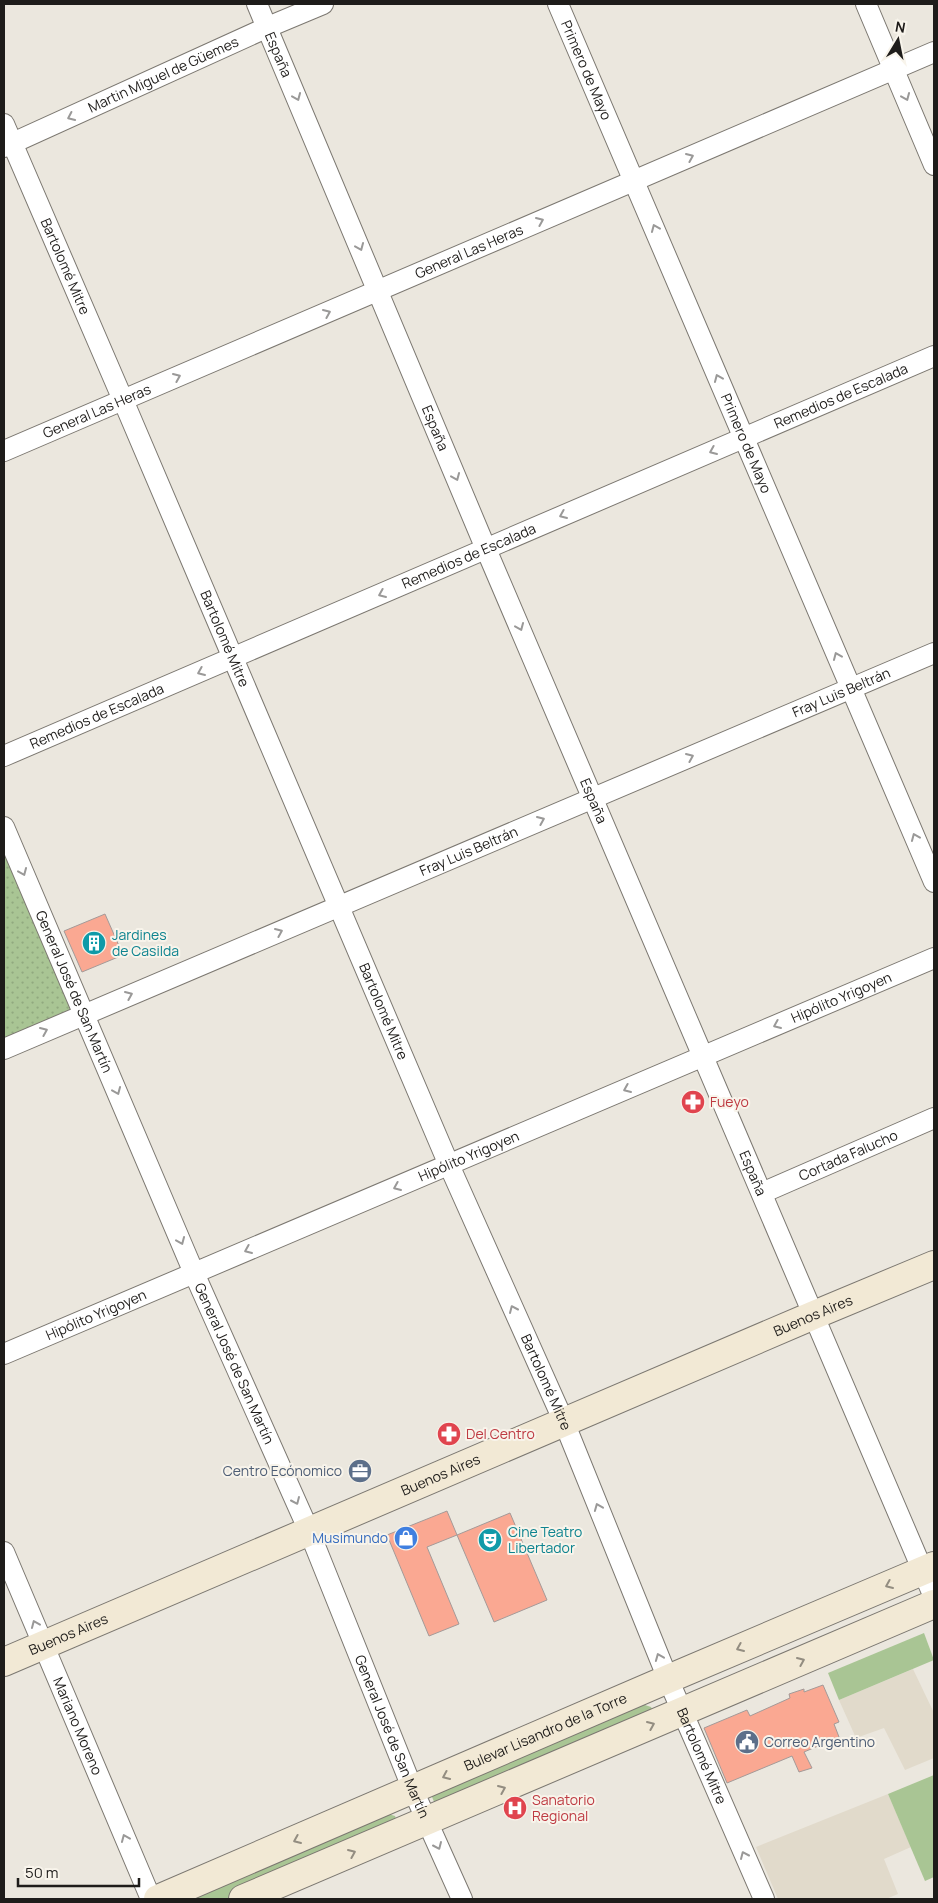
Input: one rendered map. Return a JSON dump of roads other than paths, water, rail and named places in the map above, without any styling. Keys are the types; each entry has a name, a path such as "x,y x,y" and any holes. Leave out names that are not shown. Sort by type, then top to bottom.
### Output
{"main road":[{"name":"Buenos Aires","path":"4,1662 934,1265"},
{"name":"Bulevar Lisandro de la Torre","path":"158,1899 928,1569"},
{"path":"243,1899 934,1604"}],"street":[{"name":"España","path":"257,4 486,548 814,1315 928,1569 934,1597"},
{"name":"Martin Miguel de Güemes","path":"8,145 323,4"},
{"name":"Primero de Mayo","path":"558,4 934,882"},
{"path":"866,4 934,165"},
{"name":"General Las Heras","path":"4,452 934,52"},
{"name":"Bartolomé Mitre","path":"4,124 8,145 123,400 449,1165 564,1422 668,1679 764,1899"},
{"name":"Remedios de Escalada","path":"4,756 934,356"},
{"name":"Fray Luis Beltrán","path":"4,1049 934,653"},
{"name":"General José de San Martín","path":"4,827 194,1273 309,1531 413,1790 462,1899"},
{"name":"Hipólito Yrigoyen","path":"4,1354 934,958"},
{"name":"Cortada Falucho","path":"762,1193 934,1118"},
{"name":"Mariano Moreno","path":"4,1552 151,1899"}],"place":[{"name":"Jardines de Casilda","path":"94,943"},
{"name":"Fueyo","path":"693,1102"},
{"name":"Del Centro","path":"449,1434"},
{"name":"Centro Ecónomico","path":"360,1471"},
{"name":"Musimundo","path":"406,1538"},
{"name":"Cine Teatro Libertador","path":"490,1540"},
{"name":"Correo Argentino","path":"747,1742"},
{"name":"Sanatorio Regional","path":"515,1808"}]}
